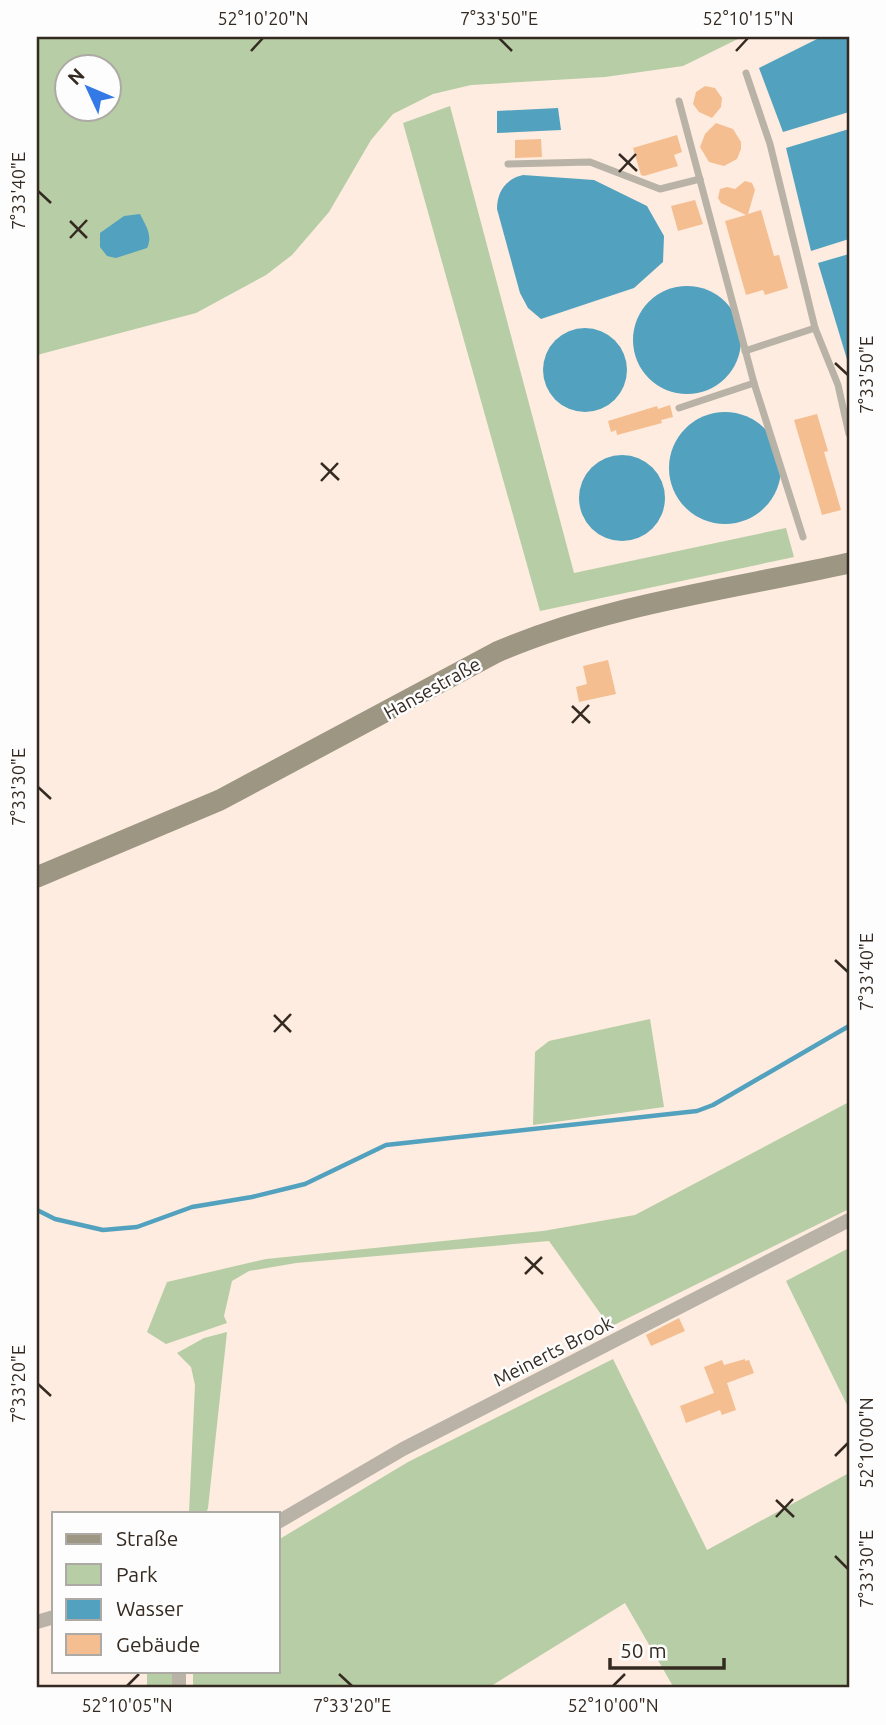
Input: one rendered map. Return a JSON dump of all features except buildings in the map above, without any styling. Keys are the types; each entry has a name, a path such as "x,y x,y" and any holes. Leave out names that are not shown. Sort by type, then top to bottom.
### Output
{"street":[{"name":"Hansestraße","path":"37,877 220,800 526,639 598,617 849,562"},
{"name":"Meinerts Brook","path":"280,1521 403,1448 849,1220"}],"lane":[{"path":"747,73 770,144 815,328 838,386 849,434"},
{"path":"679,101 754,383 803,537"},
{"path":"508,164 590,162 660,189 700,179"},
{"path":"745,351 815,328"},
{"path":"680,408 754,383"}],"green space":[{"path":"37,37 742,37 683,66 605,77 471,85 433,94 393,114 371,140 329,212 292,255 266,275 196,313 37,355"},
{"path":"450,106 574,573 786,528 794,557 540,611 403,123"},
{"path":"650,1019 664,1107 533,1125 535,1052 549,1041"},
{"path":"849,1102 849,1209 610,1327 549,1241 296,1263 249,1271 232,1281 224,1316 227,1323 166,1344 147,1332 167,1282 266,1259 543,1231 635,1215"},
{"path":"849,1248 849,1409 786,1281"},
{"path":"227,1332 208,1508 206,1512 189,1512 195,1385 191,1367 177,1353 204,1338"},
{"path":"613,1359 707,1550 849,1473 849,1688 674,1688 625,1603 488,1688 193,1688 193,1672 280,1672 280,1539 408,1462"},
{"path":"147,1672 179,1672 179,1688 147,1688"}],"water":[{"path":"821,37 849,37 849,112 783,132 759,68"},
{"path":"558,108 561,130 497,133 497,111"},
{"path":"849,129 849,239 811,251 786,148"},
{"path":"523,175 594,180 647,206 664,236 663,262 634,288 541,319 528,308 520,293 497,209 504,187 512,179"},
{"path":"140,214 149,235 147,248 116,258 107,256 100,247 100,233 124,216"},
{"path":"849,254 849,366 818,263"},
{"path":"687,286 708,290 725,302 737,319 741,340 737,361 725,378 708,390 687,394 666,390 649,378 637,361 633,340 637,319 649,302 666,290"},
{"path":"585,328 601,331 615,340 624,354 627,370 624,386 615,400 601,409 585,412 569,409 555,400 546,386 543,370 546,354 555,340 569,331"},
{"path":"725,412 746,417 764,429 776,447 781,468 776,489 764,507 746,519 725,524 704,519 686,507 674,489 669,468 674,447 686,429 704,417"},
{"path":"622,455 639,458 653,467 662,481 665,498 662,515 653,529 639,538 622,541 605,538 591,529 582,515 579,498 582,481 591,467 605,458"}],"waterway":[{"path":"37,1210 55,1219 103,1230 137,1227 192,1207 252,1197 305,1184 386,1145 697,1111 713,1105 849,1026"}]}
